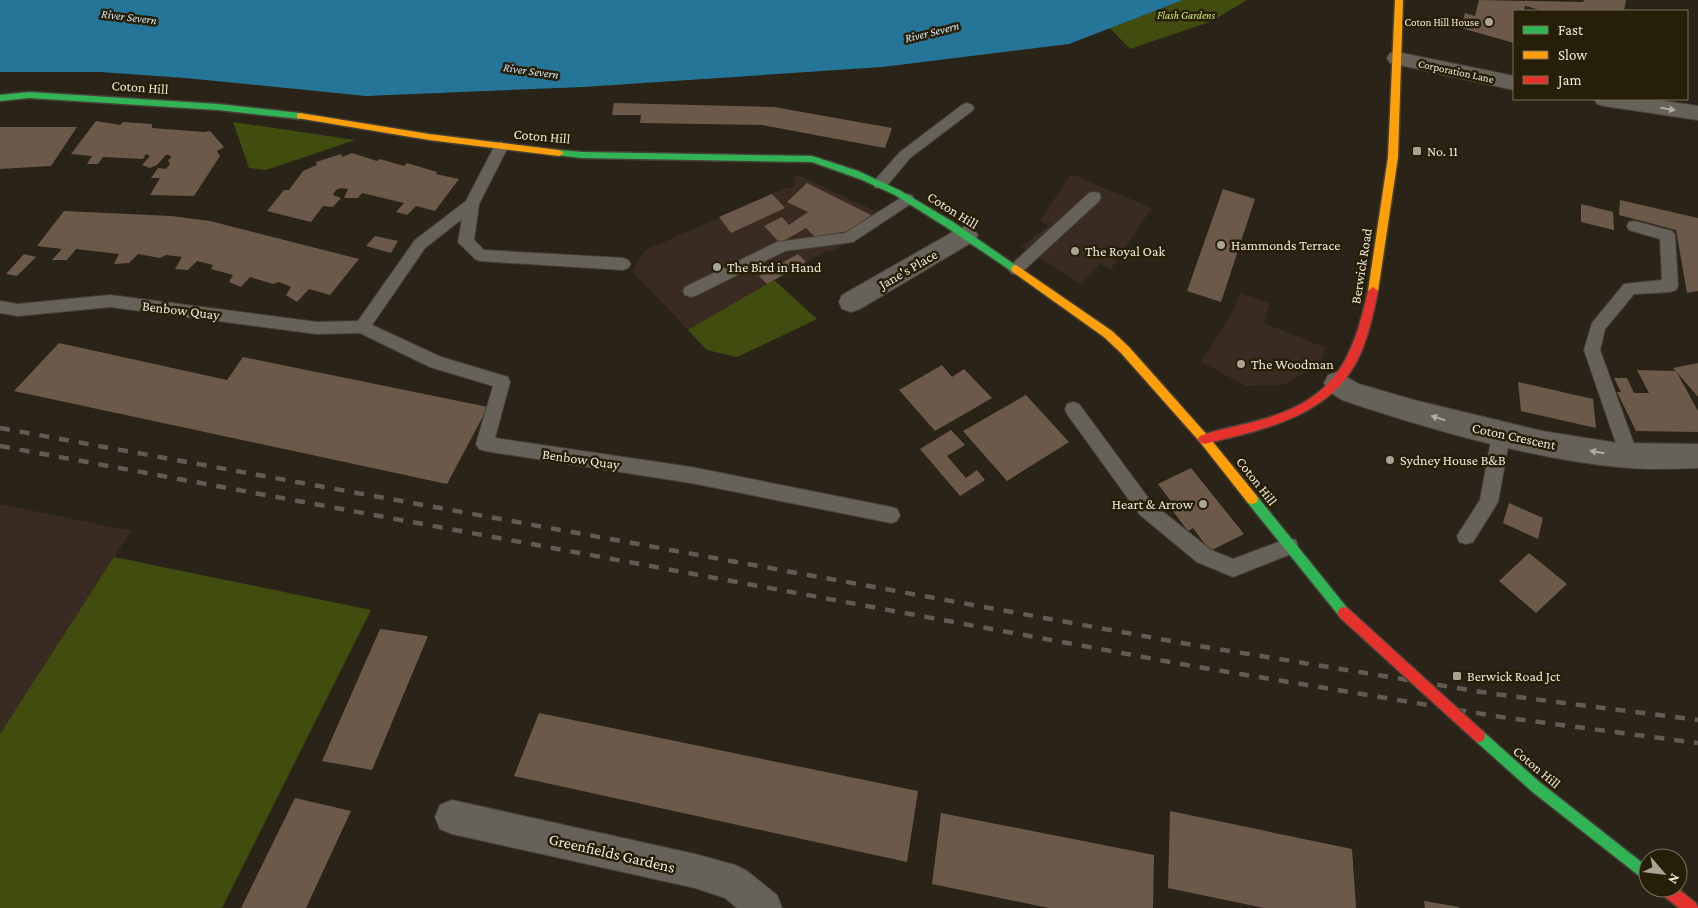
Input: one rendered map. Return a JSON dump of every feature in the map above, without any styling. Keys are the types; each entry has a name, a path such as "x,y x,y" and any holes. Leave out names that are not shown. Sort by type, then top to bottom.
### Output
{"main road":[{"name":"Berwick Road","path":"1204,439 1288,417 1316,403 1337,383 1358,348 1369,312 1375,283 1394,149 1396,38 1399,0"},
{"name":"Coton Hill","path":"1,99 29,96 218,107 298,116 379,130 500,147 582,155 812,160 847,170 880,184 966,235 1108,334 1125,350 1204,439 1344,613 1536,787 1638,867"},
{"path":"1678,898 1691,908"}],"street":[{"name":"Corporation Lane","path":"1397,58 1513,83"},
{"path":"1610,100 1698,114"},
{"name":"Jane's Place","path":"850,302 966,235"},
{"name":"Coton Crescent","path":"1337,383 1352,392 1501,435 1608,454 1662,457 1698,456"},
{"name":"Greenfields Gardens","path":"452,817 695,871 735,883 764,908"}],"lane":[{"path":"880,184 905,155 967,108"},
{"path":"500,147 472,204 466,242 480,255 623,264"},
{"path":"1016,269 1094,197"},
{"path":"691,292 782,246 848,238 907,199"},
{"path":"362,327 420,244 472,204"},
{"path":"1629,455 1592,350 1598,327 1630,288 1670,286 1667,234 1634,226"},
{"name":"Benbow Quay","path":"0,307 18,310 110,301 317,328 362,327 436,362 502,382 485,444 691,475 891,515"},
{"path":"1073,409 1146,509 1204,556 1233,568 1289,546"},
{"path":"1466,536 1489,502 1501,435"}],"shaded area":[{"name":"The Bird in Hand","path":"796,174 890,218 833,251 826,251 774,280 817,319 737,357 707,350 632,271 646,250 780,190 794,187"},
{"path":"1071,174 1152,208 1111,269 1100,264 1081,284 1021,247 1048,226 1040,220"},
{"path":"1240,293 1270,303 1264,323 1326,348 1319,365 1283,385 1246,386 1201,362 1233,311"},
{"path":"0,504 131,531 0,734"}],"green space":[{"name":"Flash Gardens","path":"1183,0 1247,0 1212,21 1130,49 1110,28"},
{"path":"233,122 355,140 266,170 249,168"},
{"path":"774,280 817,319 737,357 707,350 688,330"},
{"path":"114,557 371,610 222,908 0,908 0,734"}],"water":[{"name":"River Severn","path":"0,0 1183,0 1069,44 882,67 583,87 366,96 185,78 100,72 0,72"}],"building":[{"name":"Coton Hill House","path":"1479,0 1583,2 1584,0 1626,0 1624,10 1540,10 1525,6 1524,10 1513,10 1513,43 1461,28 1465,13 1475,16"},
{"path":"614,103 774,107 892,128 885,148 762,125 640,123 641,115 612,115"},
{"path":"96,121 120,125 123,122 152,124 152,128 210,131 224,147 217,151 220,156 194,196 150,195 160,178 151,178 158,168 166,169 170,164 168,160 171,158 170,155 166,155 157,165 150,168 142,165 150,156 146,154 143,159 103,157 98,164 87,164 92,156 71,154"},
{"path":"0,127 77,127 51,166 0,169"},
{"path":"352,153 377,161 380,159 404,166 407,163 437,172 436,174 459,179 435,211 416,206 407,215 396,212 404,203 362,193 358,198 344,198 348,189 341,188 336,190 333,195 341,198 333,207 323,206 311,222 267,211 284,190 289,190 303,171 317,165 316,162 341,154 342,157"},
{"path":"807,183 871,215 853,230 815,237 806,228 780,243 764,226 782,217 789,225 808,212 787,202"},
{"name":"Hammonds Terrace","path":"1223,189 1255,199 1221,302 1187,291"},
{"path":"772,194 785,208 731,233 719,217"},
{"path":"1620,200 1698,218 1698,291 1687,293 1676,230 1619,215"},
{"path":"1581,204 1613,212 1614,230 1581,222"},
{"path":"64,211 171,216 210,221 359,259 330,295 309,289 297,302 286,295 291,287 279,282 273,284 250,277 241,287 229,282 233,275 211,269 213,265 197,261 188,270 175,269 182,257 166,255 160,258 138,254 129,263 114,264 119,254 76,249 67,260 52,260 62,249 37,246"},
{"path":"375,236 398,241 391,253 366,246"},
{"path":"24,254 36,257 17,276 6,274"},
{"path":"798,254 806,262 767,284 759,276"},
{"path":"59,343 227,380 243,357 488,407 447,484 14,391"},
{"path":"1698,363 1698,397 1673,368"},
{"path":"942,365 952,377 964,369 992,398 935,431 899,390"},
{"path":"1637,370 1676,371 1698,411 1698,432 1636,431 1617,392 1621,392 1614,378 1627,378 1634,393 1649,393"},
{"path":"1518,382 1593,399 1596,428 1521,411"},
{"path":"1026,395 1069,442 1007,481 963,431"},
{"path":"951,430 965,445 947,456 966,478 977,470 985,480 960,496 920,449"},
{"path":"1191,468 1244,534 1210,551 1193,528 1188,531 1169,506 1173,504 1158,484"},
{"path":"1509,503 1543,518 1538,539 1503,523"},
{"path":"1529,553 1567,584 1536,613 1499,581"},
{"path":"380,629 428,636 372,770 322,761"},
{"path":"539,713 918,791 907,862 514,776"},
{"path":"295,798 351,811 306,908 241,908"},
{"path":"1170,811 1352,849 1356,908 1264,908 1168,888"},
{"path":"941,813 1154,855 1153,908 1049,908 932,884"},
{"path":"1424,901 1459,907 1459,908 1425,908"}],"railway":[{"path":"0,428 1193,645 1494,694 1698,720"},
{"path":"0,446 1192,666 1501,717 1698,743"}],"traffic: fast":[{"path":"0,98 29,95 218,107 300,116"},
{"path":"559,153 812,159 863,176 898,193 950,224 1016,269"},
{"path":"1252,499 1344,613"},
{"path":"1479,736 1536,787 1638,867"}],"traffic: slow":[{"path":"1373,291 1393,157 1399,0"},
{"path":"300,116 429,137 559,153"},
{"path":"1016,269 1108,334 1125,350 1204,439 1252,499"}],"traffic: jam":[{"path":"1204,439 1270,422 1297,412 1319,399 1337,382 1352,359 1364,329 1373,291"},
{"path":"1344,613 1479,736"},
{"path":"1678,898 1691,908"}],"place":[{"name":"Coton Hill House","path":"1489,22"},
{"name":"No. 11","path":"1417,151"},
{"name":"Hammonds Terrace","path":"1221,245"},
{"name":"The Royal Oak","path":"1075,251"},
{"name":"The Bird in Hand","path":"717,267"},
{"name":"The Woodman","path":"1241,364"},
{"name":"Sydney House B&B","path":"1390,460"},
{"name":"Heart & Arrow","path":"1203,504"},
{"name":"Berwick Road Jct","path":"1457,676"}]}
